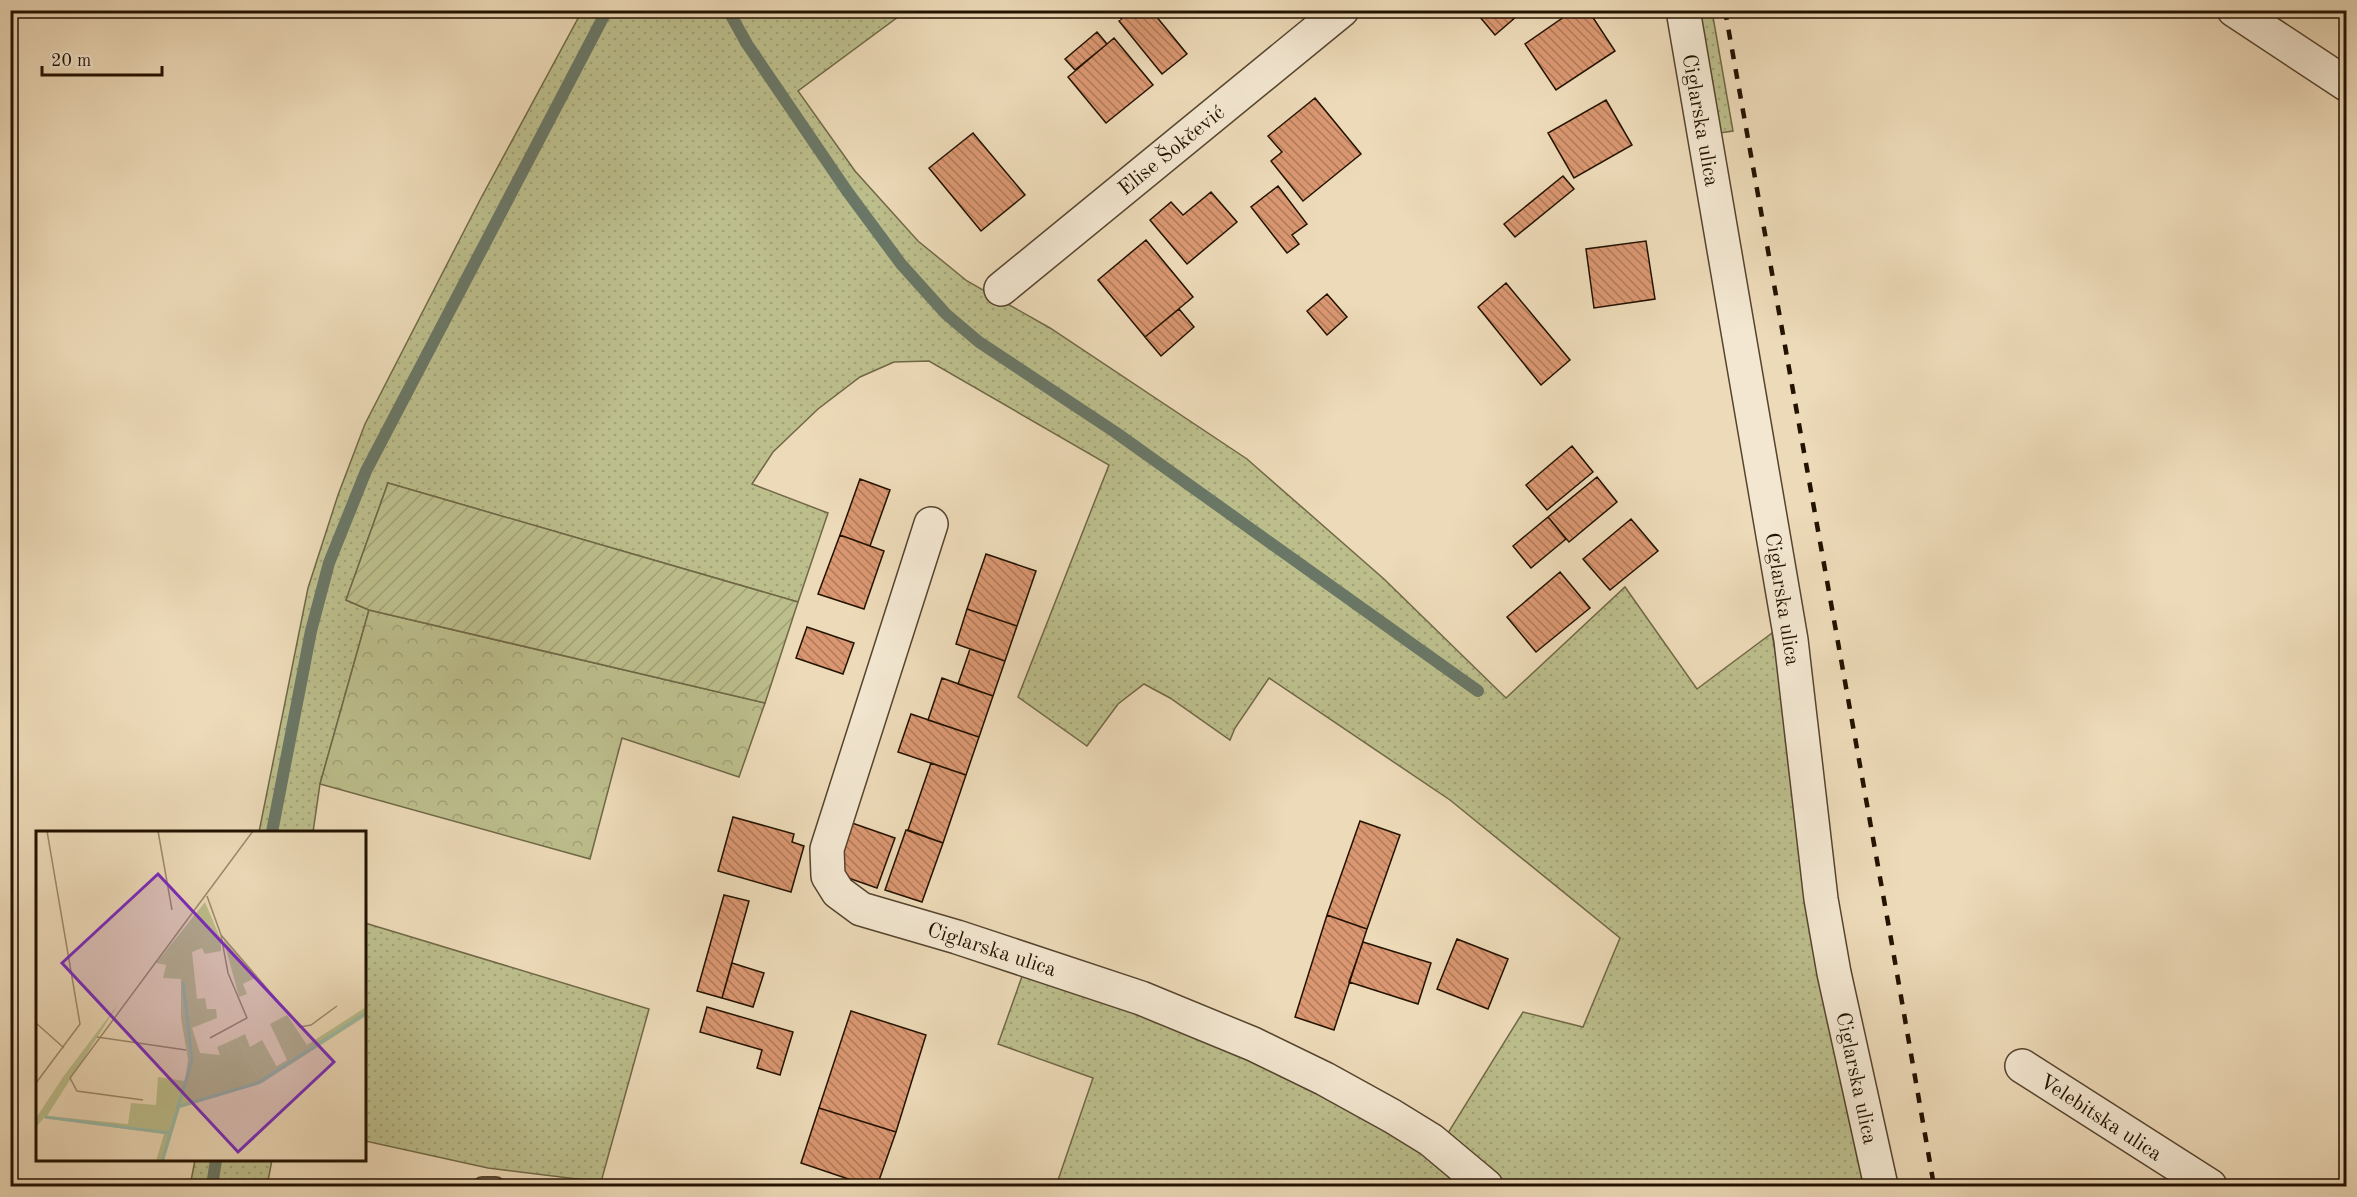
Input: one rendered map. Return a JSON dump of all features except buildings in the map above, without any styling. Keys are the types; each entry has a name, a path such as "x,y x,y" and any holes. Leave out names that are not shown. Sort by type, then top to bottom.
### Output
{"street":[{"name":"Elise Šokčević","path":"1001,289 1342,10"},
{"name":"Ciglarska ulica","path":"1683,10 1791,640 1821,898 1834,973 1881,1186"},
{"path":"2234,10 2346,84"},
{"name":"Ciglarska ulica","path":"931,524 827,849 828,876 838,892 861,909 957,937 1141,998 1253,1044 1325,1079 1392,1116 1431,1140 1486,1186"},
{"name":"Velebitska ulica","path":"2022,1066 2210,1186"}],"lane":[{"path":"482,1186 496,1186"}],"green space":[{"path":"582,11 906,11 798,91 855,171 918,241 967,281 1050,328 1247,459 1384,579 1506,698 1625,587 1697,689 1772,633 1798,792 1869,1186 1498,1186 1443,1141 1523,1012 1583,1027 1620,938 1450,800 1269,678 1235,728 1230,740 1170,698 1144,684 1118,704 1087,746 1018,697 1109,465 929,361 894,362 860,377 818,409 773,452 752,484 828,513 798,602 388,483 346,600 369,610 320,784 313,831 259,831 308,588 338,495 365,424 480,200"},
{"path":"1691,11 1712,11 1733,131 1712,134"},
{"path":"388,483 798,602 765,703 369,610 346,600"},
{"path":"369,610 765,703 739,777 622,738 590,859 320,784"},
{"path":"366,923 649,1009 601,1182 488,1168 366,1141"},
{"path":"1025,968 1122,1001 1378,1119 1466,1186 1056,1186 1093,1078 998,1044"},
{"path":"195,1161 272,1161 267,1186 190,1186"}],"waterway":[{"path":"272,831 311,631 329,563 366,471 607,10"},
{"path":"728,10 747,44 847,191 901,264 946,314 979,342 1115,432 1478,691"},
{"path":"212,1186 216,1161"}],"railway":[{"path":"1725,10 1934,1186"}]}
